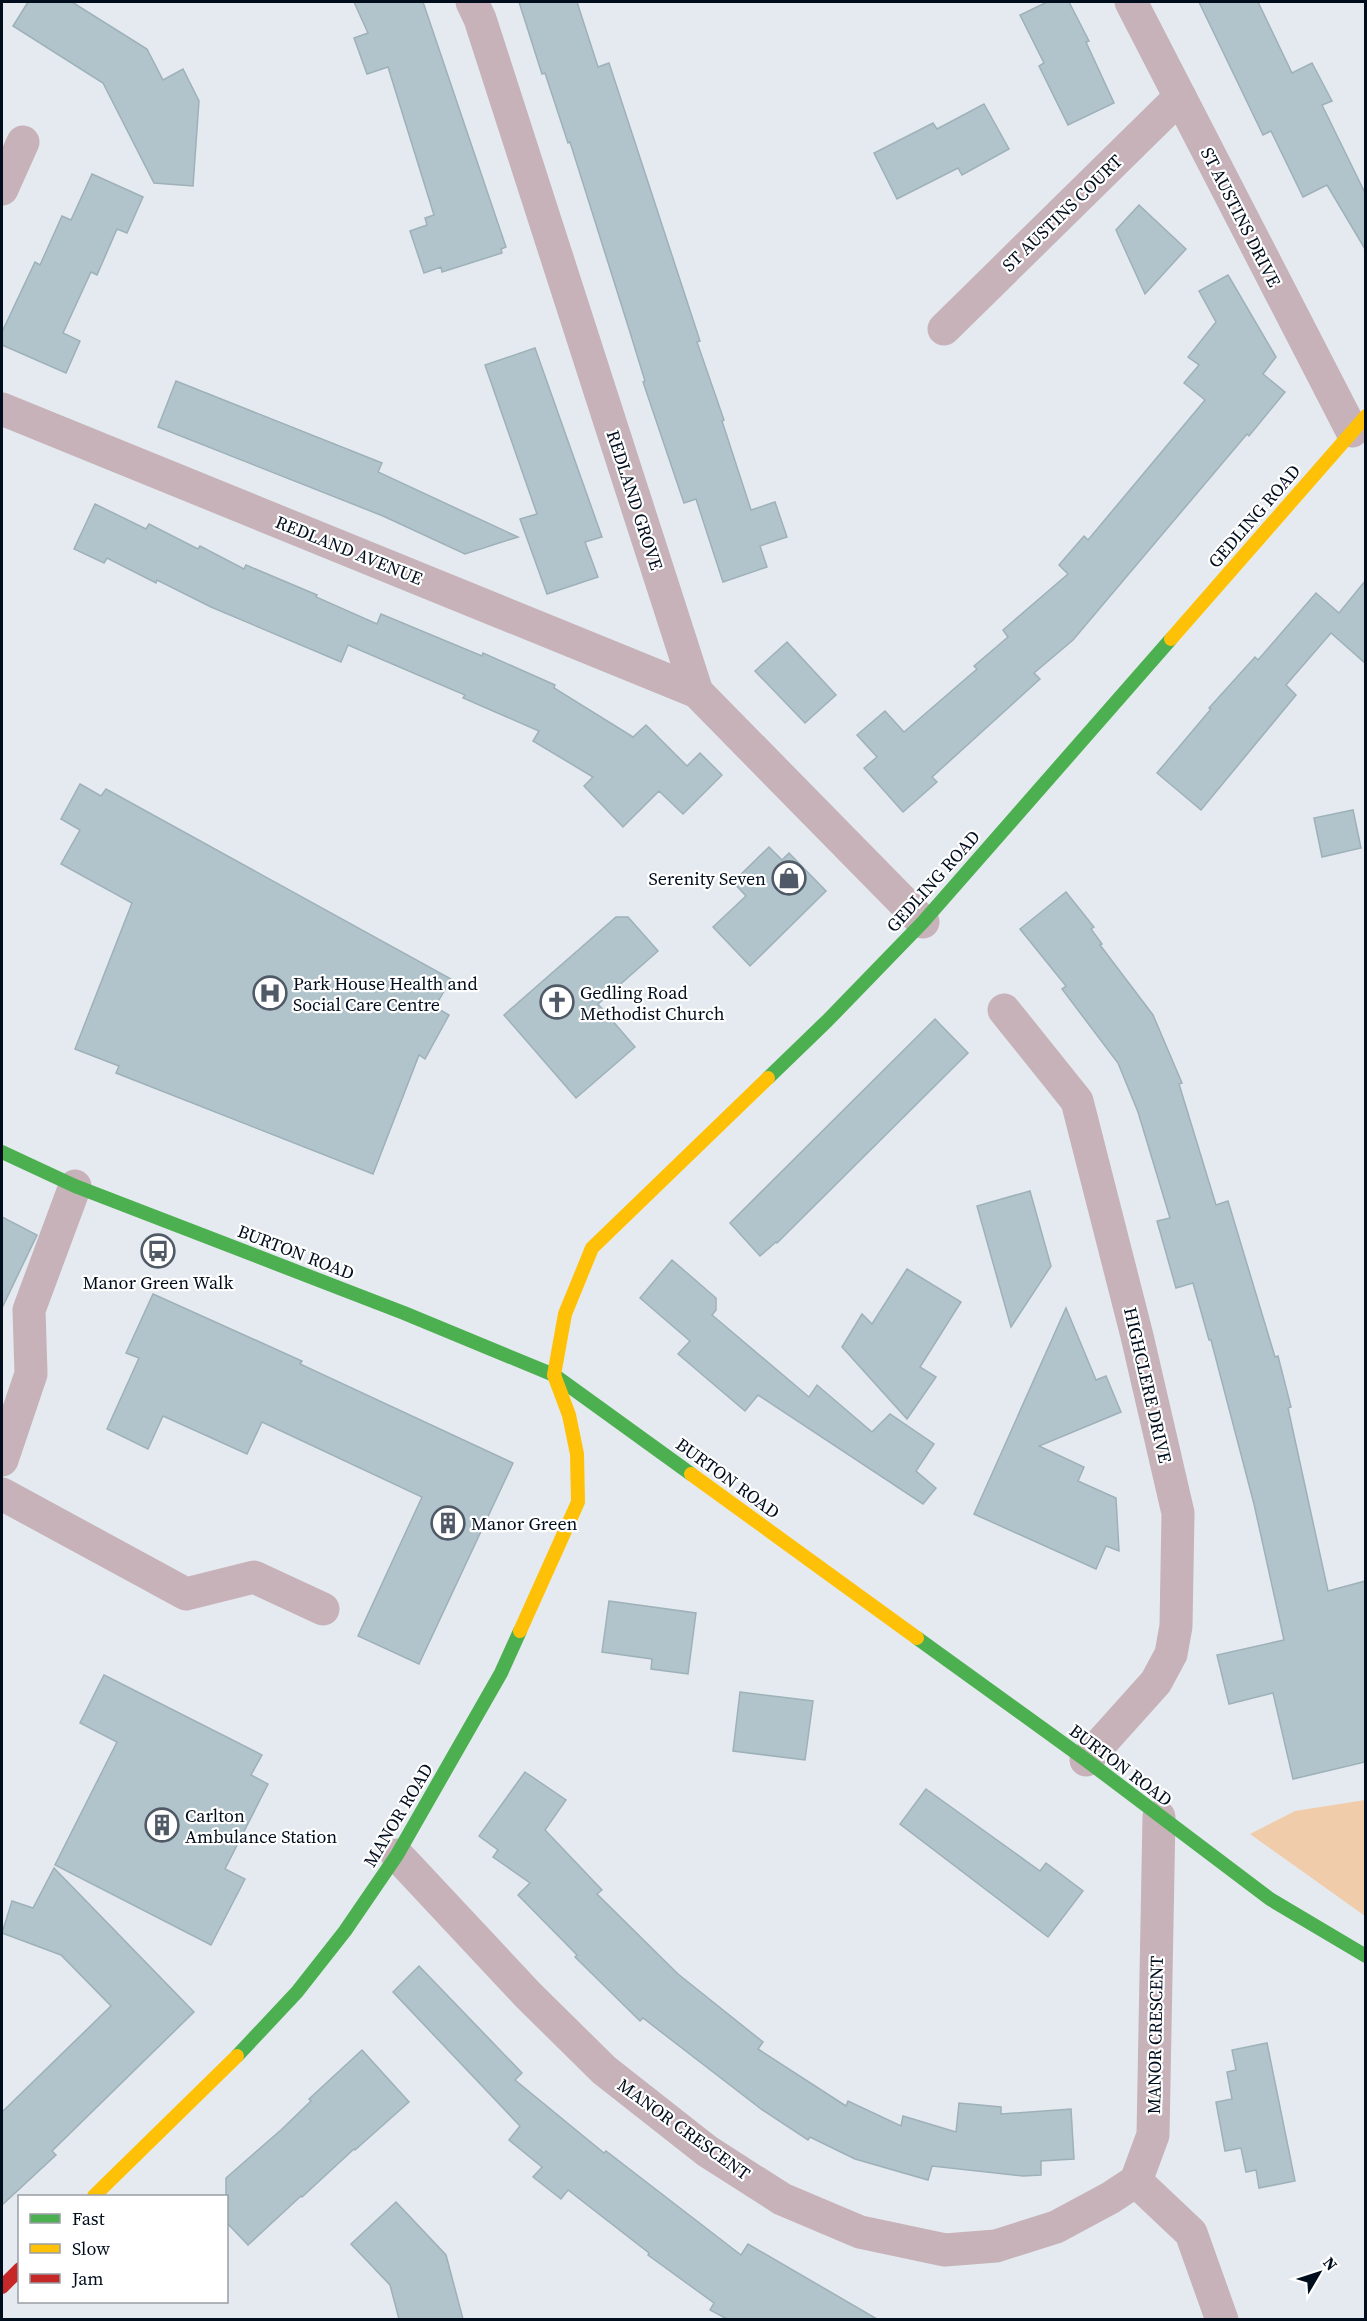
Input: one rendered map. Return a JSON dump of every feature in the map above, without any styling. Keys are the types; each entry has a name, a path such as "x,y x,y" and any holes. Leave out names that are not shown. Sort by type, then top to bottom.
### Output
{"street":[{"name":"REDLAND GROVE","path":"472,2 480,18 697,692 923,922"},
{"name":"ST AUSTINS DRIVE","path":"1131,2 1180,97 1359,424"},
{"name":"ST AUSTINS COURT","path":"944,328 1180,97"},
{"path":"2,189 23,142"},
{"name":"REDLAND AVENUE","path":"2,409 697,692"},
{"name":"GEDLING ROAD","path":"554,1375 565,1314 592,1248 826,1021 923,922 1359,424"},
{"name":"HIGHCLERE DRIVE","path":"1004,1010 1077,1101 1137,1336 1178,1513 1176,1626 1171,1654 1156,1682 1086,1760"},
{"name":"BURTON ROAD","path":"2,1152 75,1186 404,1313 554,1375 1086,1760 1158,1817 1270,1899 1365,1956"},
{"path":"2,1460 31,1374 29,1310 75,1186"},
{"name":"MANOR ROAD","path":"95,2195 216,2078 297,1992 345,1930 397,1855 501,1673 578,1502 577,1454 569,1415 554,1375"},
{"path":"2,1494 186,1594 254,1577 322,1609"},
{"name":"MANOR CRESCENT","path":"397,1855 528,1995 604,2070 707,2151 782,2199 860,2232 945,2250 996,2246 1056,2227 1136,2181 1153,2135 1158,1817"},
{"path":"1136,2181 1191,2233 1222,2319"},
{"path":"2,2287 18,2271"}],"shaded area":[{"path":"1365,1800 1365,1916 1250,1834 1295,1811"}],"building":[{"path":"28,2 72,2 147,49 163,80 183,69 199,101 193,186 154,183 103,83 13,26"},
{"path":"354,2 423,2 506,247 501,249 502,253 442,272 441,267 424,273 410,231 427,225 425,218 434,215 388,67 367,74 354,38 368,33"},
{"path":"519,2 577,2 598,67 609,63 700,341 697,342 724,420 722,421 751,510 775,502 787,537 760,546 767,567 723,582 696,499 684,503 643,382 645,381 570,142 568,143 545,73 542,74"},
{"path":"1047,2 1069,2 1089,41 1086,42 1114,103 1068,125 1039,66 1044,63 1020,15"},
{"path":"1199,2 1258,2 1292,73 1312,63 1332,101 1322,105 1365,193 1365,249 1327,185 1303,197 1271,131 1263,135"},
{"path":"984,104 1009,149 962,175 958,168 897,199 874,153 933,123 937,129"},
{"path":"92,174 143,197 127,233 117,229 97,275 91,272 63,333 80,341 66,373 2,345 2,332 35,262 40,265 62,216 71,220"},
{"path":"1139,205 1186,249 1145,294 1116,230"},
{"path":"1228,275 1276,357 1263,374 1285,392 1073,640 1034,673 1040,679 932,777 937,782 903,812 864,768 877,757 857,735 885,711 904,732 977,669 974,666 1008,637 1003,630 1068,574 1059,565 1084,536 1088,540 1205,400 1184,383 1199,365 1188,357 1216,322 1199,291"},
{"path":"535,348 602,537 585,542 598,577 547,594 520,519 537,514 485,365"},
{"path":"176,381 382,463 378,472 518,537 465,554 383,516 158,427"},
{"path":"95,504 146,529 149,524 198,549 200,546 244,569 246,565 317,595 316,597 377,624 381,614 482,656 483,653 555,685 554,688 633,737 646,725 687,766 700,753 722,775 683,814 659,791 623,827 584,786 593,777 533,741 539,731 463,698 465,695 348,645 341,662 211,607 157,580 156,583 107,558 104,563 74,549"},
{"path":"1365,581 1365,663 1331,633 1286,685 1296,695 1201,810 1157,773 1211,709 1209,708 1255,657 1258,660 1316,593 1339,613"},
{"path":"787,642 836,695 805,723 755,671"},
{"name":"Park House Health and Social Care Centre","path":"80,784 101,796 106,789 451,979 435,1007 449,1015 425,1059 419,1055 373,1174 116,1073 119,1066 75,1049 132,903 61,864 80,830 61,819"},
{"path":"1353,810 1361,848 1322,857 1314,818"},
{"path":"769,847 782,860 789,853 826,891 750,966 713,927 746,896 733,882"},
{"path":"1066,892 1094,927 1091,929 1102,944 1100,945 1153,1015 1182,1083 1179,1084 1216,1205 1228,1201 1275,1357 1278,1356 1291,1407 1288,1408 1328,1591 1365,1581 1365,1762 1293,1779 1273,1693 1229,1704 1217,1655 1284,1640 1254,1504 1211,1340 1209,1340 1193,1283 1176,1288 1157,1221 1170,1218 1138,1112 1118,1063 1062,989 1066,986 1020,929"},
{"name":"Gedling Road Methodist Church","path":"616,917 628,917 658,951 598,1004 635,1047 576,1098 504,1015"},
{"path":"935,1019 968,1053 777,1243 760,1256 730,1223"},
{"path":"1030,1191 1051,1266 1011,1327 977,1206"},
{"path":"2,1217 37,1235 2,1308"},
{"path":"672,1260 716,1298 716,1310 712,1315 809,1397 817,1385 872,1432 890,1414 934,1444 916,1471 936,1488 923,1504 758,1395 745,1411 678,1354 690,1341 640,1298"},
{"path":"907,1269 961,1302 920,1367 936,1377 907,1419 842,1347 862,1314 872,1324"},
{"path":"153,1294 302,1361 300,1364 513,1463 419,1664 358,1636 422,1497 262,1422 247,1454 163,1416 148,1449 107,1429 139,1358 126,1353"},
{"path":"1066,1308 1096,1380 1106,1376 1121,1412 1039,1446 1084,1467 1078,1481 1116,1498 1119,1551 1106,1546 1096,1569 974,1514"},
{"path":"609,1601 696,1613 688,1674 651,1669 652,1659 602,1652"},
{"name":"Carlton Ambulance Station","path":"104,1675 262,1755 251,1775 268,1784 225,1869 245,1879 211,1945 55,1865 117,1742 80,1723"},
{"path":"740,1692 813,1701 805,1760 733,1751"},
{"path":"525,1772 566,1800 545,1830 602,1890 597,1894 678,1974 763,2042 758,2049 846,2106 848,2101 901,2126 903,2116 956,2132 959,2103 1001,2107 1001,2114 1071,2109 1074,2159 1041,2161 1041,2175 1023,2176 932,2166 928,2180 855,2159 810,2137 808,2140 761,2109 643,2018 640,2021 575,1957 577,1955 518,1895 530,1883 493,1857 498,1850 479,1836"},
{"path":"926,1789 1040,1871 1046,1863 1083,1891 1048,1937 900,1824"},
{"path":"54,1868 194,2012 52,2151 56,2155 2,2205 2,2112 111,2006 61,1955 2,1933 12,1901 33,1908"},
{"path":"419,1966 522,2073 515,2080 604,2153 606,2151 741,2255 748,2244 877,2319 727,2319 710,2310 714,2303 648,2255 649,2253 568,2190 561,2199 533,2177 542,2167 509,2140 520,2126 393,1992"},
{"path":"1267,2043 1295,2181 1259,2188 1256,2170 1246,2172 1241,2148 1225,2151 1216,2102 1232,2099 1227,2072 1236,2070 1232,2050"},
{"path":"362,2050 409,2102 248,2245 228,2224 226,2178 281,2130 311,2101 309,2099"},
{"path":"396,2202 446,2255 463,2319 399,2319 390,2285 351,2244"}],"traffic: fast":[{"path":"768,1078 923,922 1171,639"},
{"path":"2,1152 75,1186 404,1313 554,1375 691,1474"},
{"path":"237,2056 297,1992 345,1931 397,1855 501,1673 520,1631"},
{"path":"917,1638 1086,1760 1270,1899 1366,1956"}],"traffic: slow":[{"path":"1171,639 1366,416"},
{"path":"554,1375 565,1314 592,1248 768,1078"},
{"path":"520,1631 578,1502 577,1454 569,1415 554,1375"},
{"path":"691,1474 917,1638"},
{"path":"95,2195 237,2056"}],"traffic: jam":[{"path":"2,2287 18,2271"}],"place":[{"name":"Serenity Seven","path":"789,878"},
{"name":"Park House Health and Social Care Centre","path":"270,993"},
{"name":"Gedling Road Methodist Church","path":"557,1002"},
{"name":"Manor Green Walk","path":"158,1251"},
{"name":"Manor Green","path":"448,1523"},
{"name":"Carlton Ambulance Station","path":"162,1825"}]}
